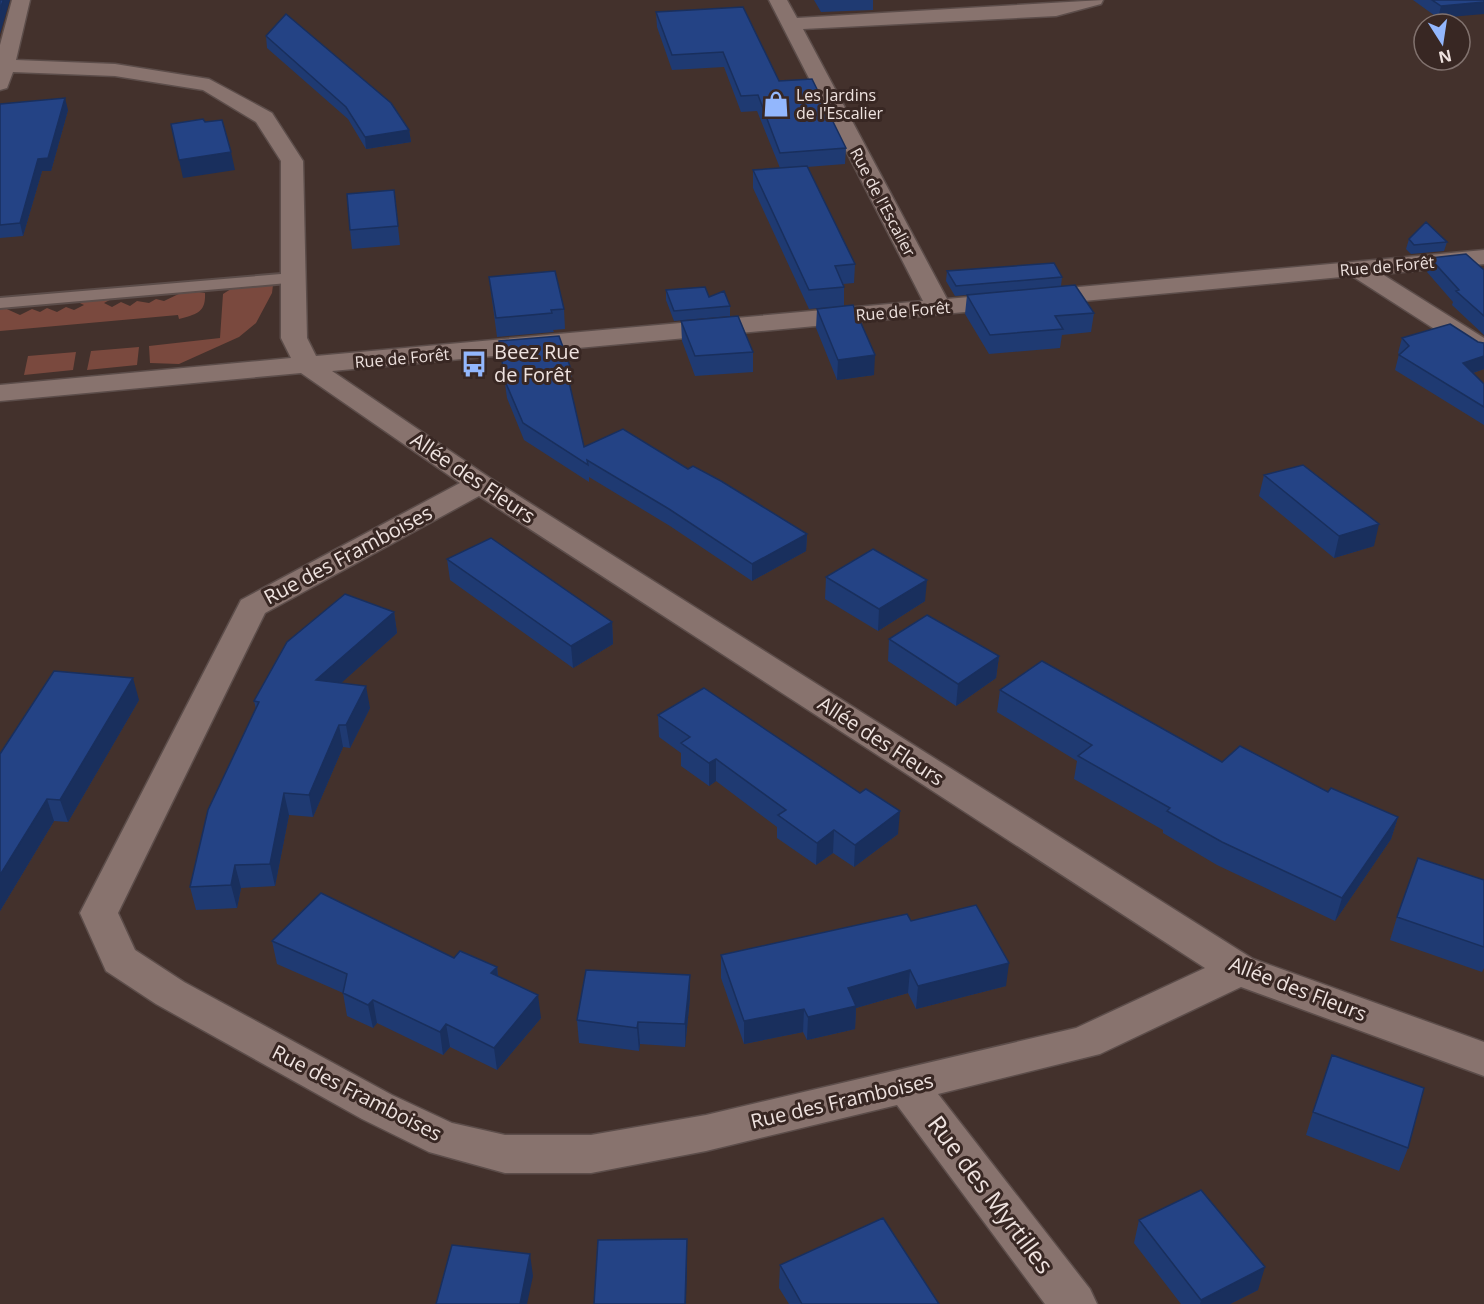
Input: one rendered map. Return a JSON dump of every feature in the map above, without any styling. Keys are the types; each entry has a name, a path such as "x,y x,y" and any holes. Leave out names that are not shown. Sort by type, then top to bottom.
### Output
{"street":[{"path":"21,0 2,71 115,70 209,85 264,118 292,160 294,338 308,366"},
{"name":"Rue de l'Escalier","path":"778,0 939,308"},
{"path":"790,24 1056,10 1094,0"},
{"name":"Rue de Forêt","path":"0,393 1484,257"},
{"path":"1357,269 1484,350"},
{"name":"Allée des Fleurs","path":"308,366 480,484 1239,970 1484,1059"},
{"name":"Rue des Framboises","path":"480,484 252,607 99,913 120,960 170,993 377,1107 444,1139 505,1154 591,1154 706,1133 907,1086 1086,1041 1239,970"},
{"name":"Rue des Myrtilles","path":"907,1086 1073,1304"}],"lane":[{"path":"0,303 293,278"}],"shaded area":[{"path":"273,285 272,293 256,323 239,337 179,364 150,363 149,346 220,338 223,294 234,287"},
{"path":"187,290 205,293 204,305 199,312 179,319 178,315 0,331 0,306 20,315 32,309 40,312 47,308 57,312 66,307 74,310 84,305 69,298 123,293 104,303 112,307 121,302 130,306 137,301 149,303 156,299 164,301"},
{"path":"139,347 137,365 87,370 91,351"},
{"path":"76,352 73,370 24,375 28,356"}],"building":[{"path":"1432,0 1484,0 1484,2 1441,6"},
{"path":"743,7 779,81 812,79 846,148 780,153 758,95 741,96 723,52 672,55 656,12"},
{"path":"286,14 391,103 409,130 365,137 346,107 266,36"},
{"path":"65,98 48,158 38,159 20,223 0,225 0,104"},
{"path":"203,119 205,122 222,120 231,152 179,160 171,124"},
{"path":"807,166 855,264 835,266 844,287 809,290 753,170"},
{"path":"394,190 398,226 350,230 347,194"},
{"path":"1426,222 1447,242 1414,245 1409,239"},
{"path":"1466,254 1484,270 1484,316 1456,291 1459,290 1430,258"},
{"path":"1054,263 1062,277 956,286 947,271"},
{"path":"555,271 564,309 551,310 552,313 496,318 489,277"},
{"path":"1075,285 1094,313 1055,316 1063,329 990,335 967,295"},
{"path":"705,287 709,297 724,291 730,306 674,311 666,290"},
{"path":"853,305 875,355 838,360 817,309"},
{"path":"738,316 753,352 695,356 681,321"},
{"path":"1450,324 1478,342 1484,343 1484,356 1463,363 1484,384 1484,407 1399,355 1409,346 1402,338"},
{"path":"559,336 571,369 566,369 584,447 623,429 688,469 693,466 721,481 807,534 752,564 669,509 587,460 588,465 523,423 505,381 499,341"},
{"path":"1303,465 1379,524 1339,536 1264,475"},
{"path":"491,538 612,622 571,646 447,559"},
{"path":"873,549 927,580 879,609 826,577"},
{"path":"345,594 394,612 316,680 366,686 346,725 339,725 309,795 284,793 270,864 235,865 231,885 190,887 208,810 259,702 254,701 287,642"},
{"path":"927,615 999,656 958,684 889,639"},
{"path":"1042,661 1222,762 1240,746 1328,792 1331,788 1398,817 1342,898 1222,842 1167,811 1170,808 1078,756 1092,745 1000,690"},
{"path":"54,671 133,678 60,800 47,799 0,875 0,754"},
{"path":"704,688 860,793 866,789 900,811 855,845 834,830 817,843 778,815 786,810 716,759 709,763 681,743 690,737 658,715"},
{"path":"1418,858 1484,880 1484,947 1397,917"},
{"path":"321,893 454,958 460,951 497,967 491,973 538,995 494,1048 446,1024 440,1032 373,1000 368,1005 343,993 347,974 272,941"},
{"path":"976,905 1009,963 918,986 910,970 848,988 856,1006 808,1017 804,1009 744,1021 721,955 907,914 911,921"},
{"path":"586,970 690,975 685,1024 638,1022 637,1028 577,1020"},
{"path":"1332,1055 1424,1088 1408,1148 1313,1112"},
{"path":"1201,1190 1265,1267 1201,1300 1139,1220"},
{"path":"883,1218 939,1304 802,1304 780,1265"},
{"path":"687,1239 685,1304 594,1304 598,1240"},
{"path":"452,1245 530,1254 520,1304 436,1304"}],"place":[{"name":"Les Jardins de l'Escalier","path":"776,104"},
{"name":"Beez Rue de Forêt","path":"474,364"}]}
